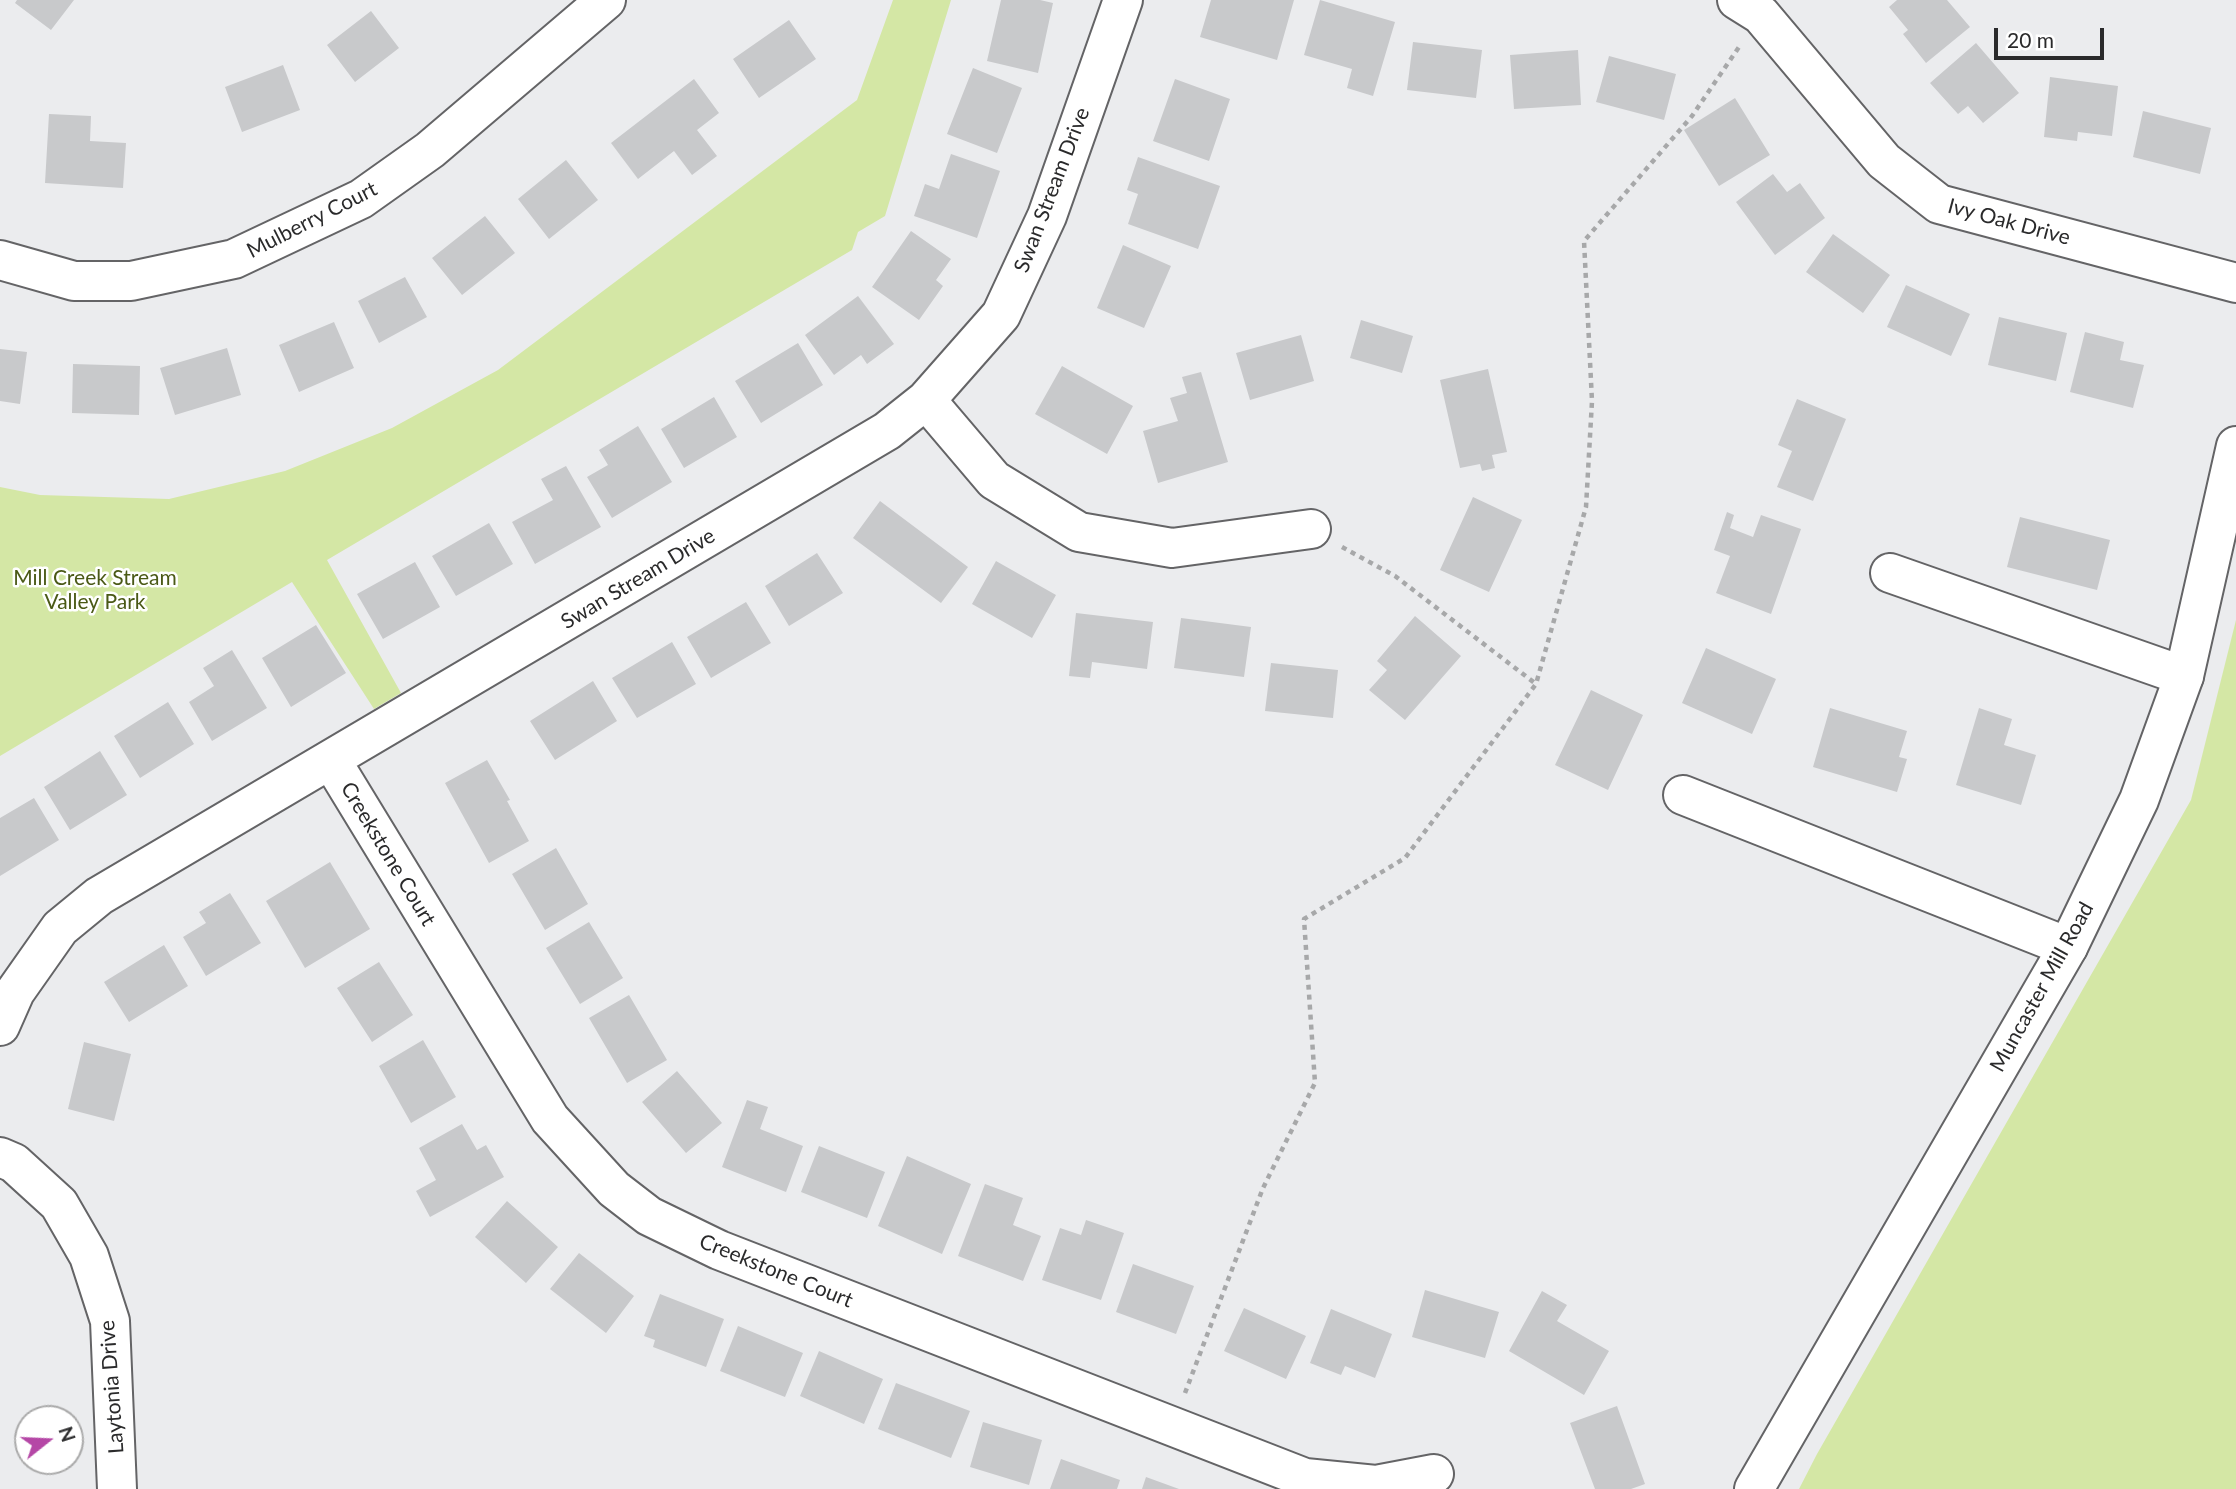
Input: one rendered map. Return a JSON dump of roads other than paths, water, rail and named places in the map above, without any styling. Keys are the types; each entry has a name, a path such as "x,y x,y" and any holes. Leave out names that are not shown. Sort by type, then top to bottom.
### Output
{"street":[{"name":"Mulberry Court","path":"0,260 74,281 131,281 234,260 361,199 430,150 606,0"},
{"name":"Swan Stream Drive","path":"0,1026 15,992 60,928 99,896 887,431 926,400 1001,315 1047,216 1123,0"},
{"name":"Ivy Oak Drive","path":"1757,5 1884,161 1939,204 2236,282"},
{"path":"926,400 994,481 1079,533 1172,548 1311,529"},
{"name":"Muncaster Mill Road","path":"1754,1489 2068,947 2139,800 2184,676 2236,446"},
{"path":"1890,573 2184,676"},
{"name":"Creekstone Court","path":"331,760 550,1119 614,1189 649,1216 719,1250 1306,1478 1376,1485 1434,1474"},
{"path":"1683,795 2068,947"},
{"name":"Laytonia Drive","path":"0,1157 13,1163 59,1204 89,1256 110,1321 117,1489"}],"park label":[{"name":"Mill Creek Stream Valley Park","path":"95,590"}]}
